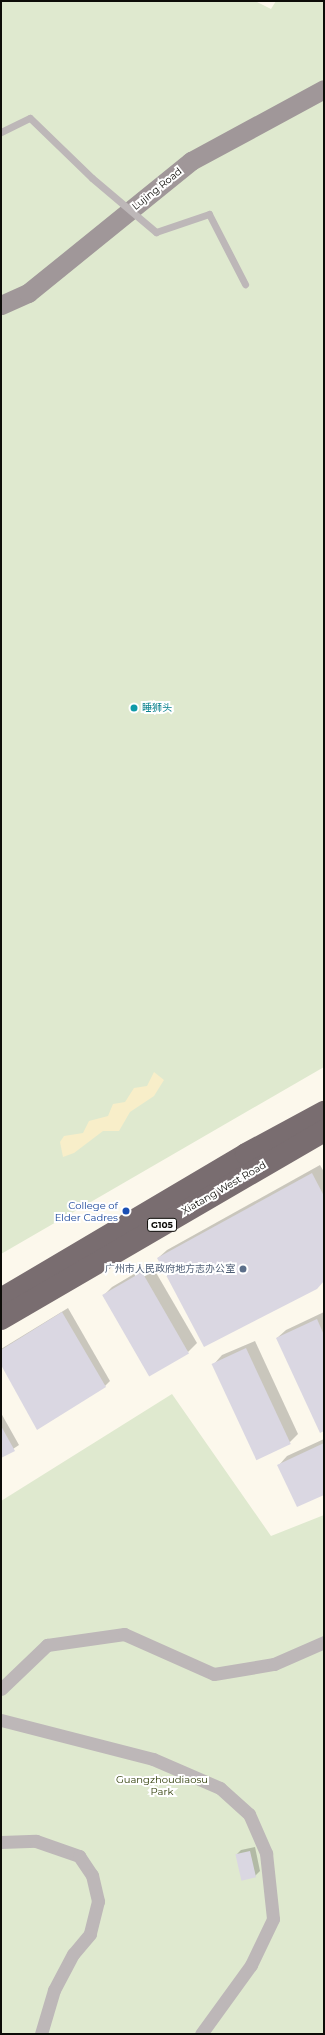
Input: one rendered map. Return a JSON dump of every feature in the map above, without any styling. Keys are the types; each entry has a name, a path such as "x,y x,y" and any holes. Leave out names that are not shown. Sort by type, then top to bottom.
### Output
{"highway":[{"name":"Xiatang West Road","path":"1,1299 246,1154 324,1112"},
{"name":"Xiatang West Road","path":"1,1319 324,1131"}],"street":[{"name":"Lujing Road","path":"1,305 28,293 191,161 324,89"},
{"path":"1,1689 47,1645 124,1634 214,1674 274,1664 324,1642"},
{"path":"1,1720 153,1759 220,1788 249,1814 266,1853 273,1919 251,1965 201,2034"},
{"path":"1,1842 36,1841 79,1856 92,1875 98,1901 90,1934 73,1954 54,1990 41,2034"}],"lane":[{"path":"1,132 30,118 92,178 156,232 209,214 244,284"}],"green space":[{"path":"1,1 255,1 271,9 276,1 324,1 324,1067 1,1254"},
{"name":"Guangzhoudiaosu Park","path":"172,1394 271,1536 324,1515 324,2034 1,2034 1,1501"}],"sand":[{"path":"154,1072 164,1080 154,1096 130,1112 119,1131 103,1131 74,1153 63,1157 60,1142 64,1136 83,1133 89,1121 108,1116 113,1104 125,1102 134,1088 147,1086"}],"building":[{"name":"广州市人民政府地方志办公室","path":"312,1173 324,1196 324,1281 317,1289 204,1347 157,1258"},
{"path":"142,1272 189,1353 149,1376 102,1295"},
{"path":"62,1312 106,1387 37,1430 1,1365 1,1350"},
{"path":"317,1319 324,1335 324,1431 320,1433 276,1338"},
{"path":"246,1348 291,1444 256,1460 212,1364"},
{"path":"1,1426 15,1451 1,1458"},
{"path":"324,1443 324,1495 297,1507 277,1465"},
{"path":"250,1851 256,1877 241,1881 235,1854"}],"place":[{"name":"睡狮头","path":"134,708"},
{"name":"College of Elder Cadres","path":"126,1211"},
{"name":"广州市人民政府地方志办公室","path":"243,1269"}]}
